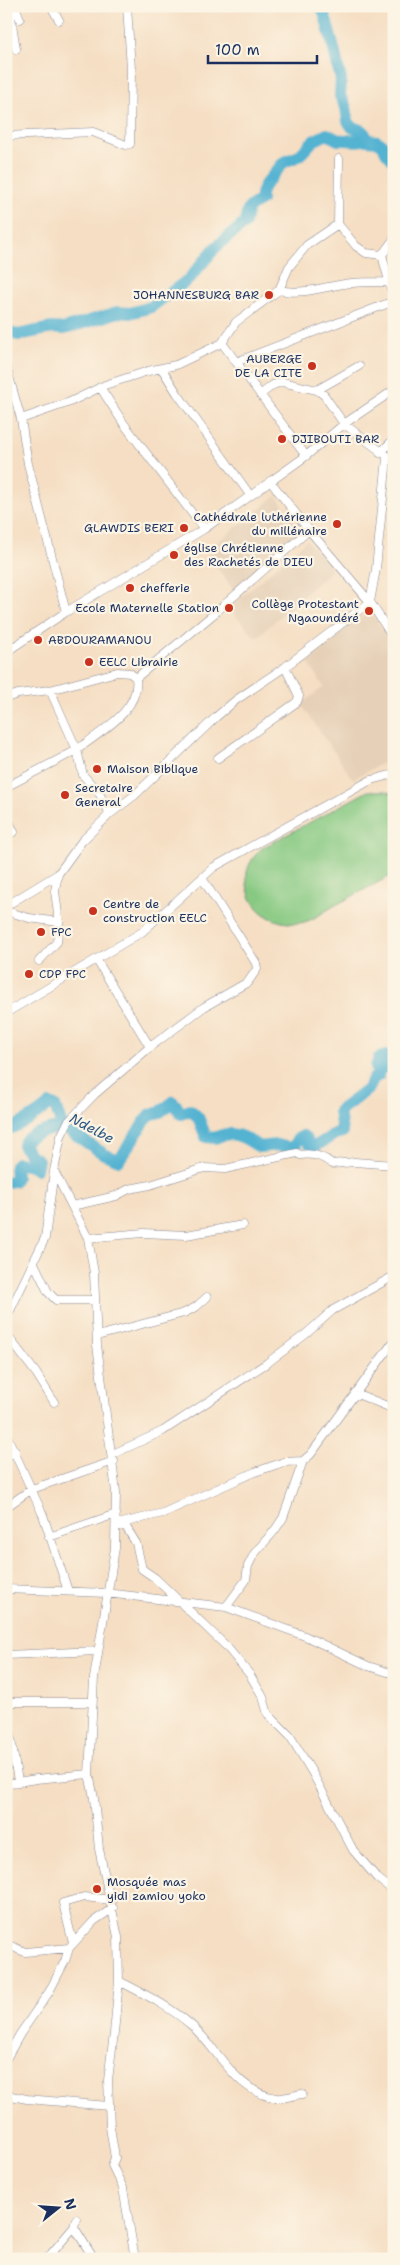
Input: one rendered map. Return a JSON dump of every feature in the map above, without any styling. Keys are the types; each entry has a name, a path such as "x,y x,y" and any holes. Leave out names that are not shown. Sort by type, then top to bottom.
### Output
{"street":[{"path":"11,6 10,12 16,49"},
{"path":"15,6 20,19"},
{"path":"51,6 59,20"},
{"path":"6,136 93,132 126,145 130,144 131,69 128,6"},
{"path":"339,159 338,224 356,246 366,253 382,255"},
{"path":"21,419 70,402 100,387 194,358 222,343 236,322 279,290 290,267 302,251 338,224"},
{"path":"236,362 394,300 382,255 394,239"},
{"path":"279,290 288,292 314,290 352,283 388,282"},
{"path":"222,343 306,456"},
{"path":"6,366 21,419 28,464 66,612"},
{"path":"317,390 359,366"},
{"path":"162,369 250,495"},
{"path":"260,395 273,385 282,382 317,390 324,395 344,424 387,457"},
{"path":"100,387 124,424 204,529"},
{"path":"6,632 8,651 66,612 204,529 306,456 344,424 394,390"},
{"path":"6,906 58,874 82,841 110,814 141,790 236,700 285,668 370,602 376,569 387,457 394,439"},
{"path":"270,481 370,602 394,639"},
{"path":"136,678 215,613 309,530"},
{"path":"218,758 297,702 299,696 285,668"},
{"path":"6,698 18,694 50,690 117,672 130,673 136,678 137,688 132,701 120,717 77,750 6,787"},
{"path":"50,690 77,750 84,774 99,793 110,814"},
{"path":"6,1013 142,932 214,867 371,780 394,774"},
{"path":"6,816 14,832"},
{"path":"39,961 57,942 59,922 55,891 58,874"},
{"path":"6,1319 46,1238 54,1171 61,1136 68,1122 96,1094 150,1047 204,1007 248,982 257,969 256,962 202,878"},
{"path":"6,911 29,918 59,922"},
{"path":"96,959 150,1047"},
{"path":"72,1206 116,1196 129,1189 150,1185 204,1168 225,1169 297,1153 300,1155 312,1153 327,1159 332,1164 355,1162 394,1165"},
{"path":"54,1171 88,1238 94,1272 97,1336 113,1458 116,1524 92,1702 89,1774 99,1849 118,1937 119,1981 108,2080 110,2127 115,2158 112,2165 123,2188 135,2259"},
{"path":"88,1238 143,1233 186,1235 243,1225"},
{"path":"34,1263 48,1292 56,1300 95,1300"},
{"path":"6,1507 32,1489 113,1458 163,1431 267,1363 306,1334 333,1310 394,1276"},
{"path":"97,1336 184,1313 196,1307 207,1297"},
{"path":"6,1334 36,1373 54,1402"},
{"path":"226,1607 246,1580 248,1566 254,1554 283,1518 303,1462 311,1454 394,1341"},
{"path":"355,1393 394,1409"},
{"path":"6,1434 32,1489 68,1591"},
{"path":"6,1457 15,1451"},
{"path":"116,1524 163,1513 255,1472 284,1462 303,1462"},
{"path":"49,1537 116,1514"},
{"path":"116,1524 126,1527 133,1537 142,1569 155,1578 226,1646 250,1675 263,1697 268,1714 290,1736 312,1772 353,1850 377,1878 394,1891"},
{"path":"6,1589 106,1593 226,1607 304,1636 368,1666 394,1674"},
{"path":"6,1655 98,1651"},
{"path":"6,1702 92,1702"},
{"path":"6,1711 18,1781"},
{"path":"6,1784 18,1781 89,1774"},
{"path":"71,1945 63,1903 84,1897 112,1904"},
{"path":"6,2060 20,2034 49,1992 71,1945 112,1904"},
{"path":"6,1944 25,1952 71,1945"},
{"path":"119,1981 162,2003 192,2026 247,2086 260,2094 278,2098 302,2094"},
{"path":"6,2095 26,2099 109,2106"},
{"path":"50,2259 51,2254 75,2223 94,2259"}],"shaded area":[{"path":"276,496 303,533 235,592 208,555 212,552 210,548"},
{"path":"307,540 332,570 256,638 229,608"},
{"path":"369,611 394,645 394,763 381,764 353,779 301,704 324,687 305,658"}],"green space":[{"path":"368,791 385,791 394,794 394,874 305,922 288,923 264,914 253,901 247,886 248,868 253,858 262,848"}],"waterway":[{"path":"320,6 324,12 333,45 341,80 340,96 346,107 348,121 352,127 363,131 368,140 377,141 383,145 394,161"},
{"path":"6,332 18,335 52,328 64,329 118,312 130,313 151,307 189,279 215,248 245,223 249,208 261,200 264,186 284,162 299,156 313,141 327,134 338,140 360,141 367,139"},
{"name":"Ndelbe","path":"6,1182 14,1181 17,1163 32,1166 36,1169 38,1160 30,1155 23,1145 34,1135 62,1126 104,1154 119,1160 149,1115 160,1112 173,1102 181,1114 190,1110 198,1117 206,1137 215,1138 221,1135 232,1134 243,1137 259,1147 277,1145 291,1148 296,1144 297,1139 303,1136 309,1143 316,1146 335,1134 342,1132 339,1111 367,1090 374,1078 378,1076 376,1066 383,1068 384,1066 383,1063 378,1061 379,1058 394,1054"},
{"path":"6,1130 30,1119 50,1104 55,1106 62,1126"}],"place":[{"name":"JOHANNESBURG BAR","path":"269,295"},
{"name":"AUBERGE DE LA CITE","path":"312,366"},
{"name":"DJIBOUTI BAR","path":"282,439"},
{"name":"Cathédrale luthérienne du millénaire","path":"337,524"},
{"name":"GLAWDIS BERI","path":"184,528"},
{"name":"église Chrétienne des Rachetés de DIEU","path":"174,555"},
{"name":"chefferie","path":"130,588"},
{"name":"Ecole Maternelle Station","path":"229,608"},
{"name":"Collège Protestant Ngaoundéré","path":"369,611"},
{"name":"ABDOURAMANOU","path":"38,640"},
{"name":"EELC Librairie","path":"89,662"},
{"name":"Maison Biblique","path":"97,769"},
{"name":"Secretaire General","path":"65,795"},
{"name":"Centre de construction EELC","path":"93,911"},
{"name":"FPC","path":"41,932"},
{"name":"CDP FPC","path":"29,974"},
{"name":"Mosquée mas yidi zamiou yoko","path":"97,1889"}]}
